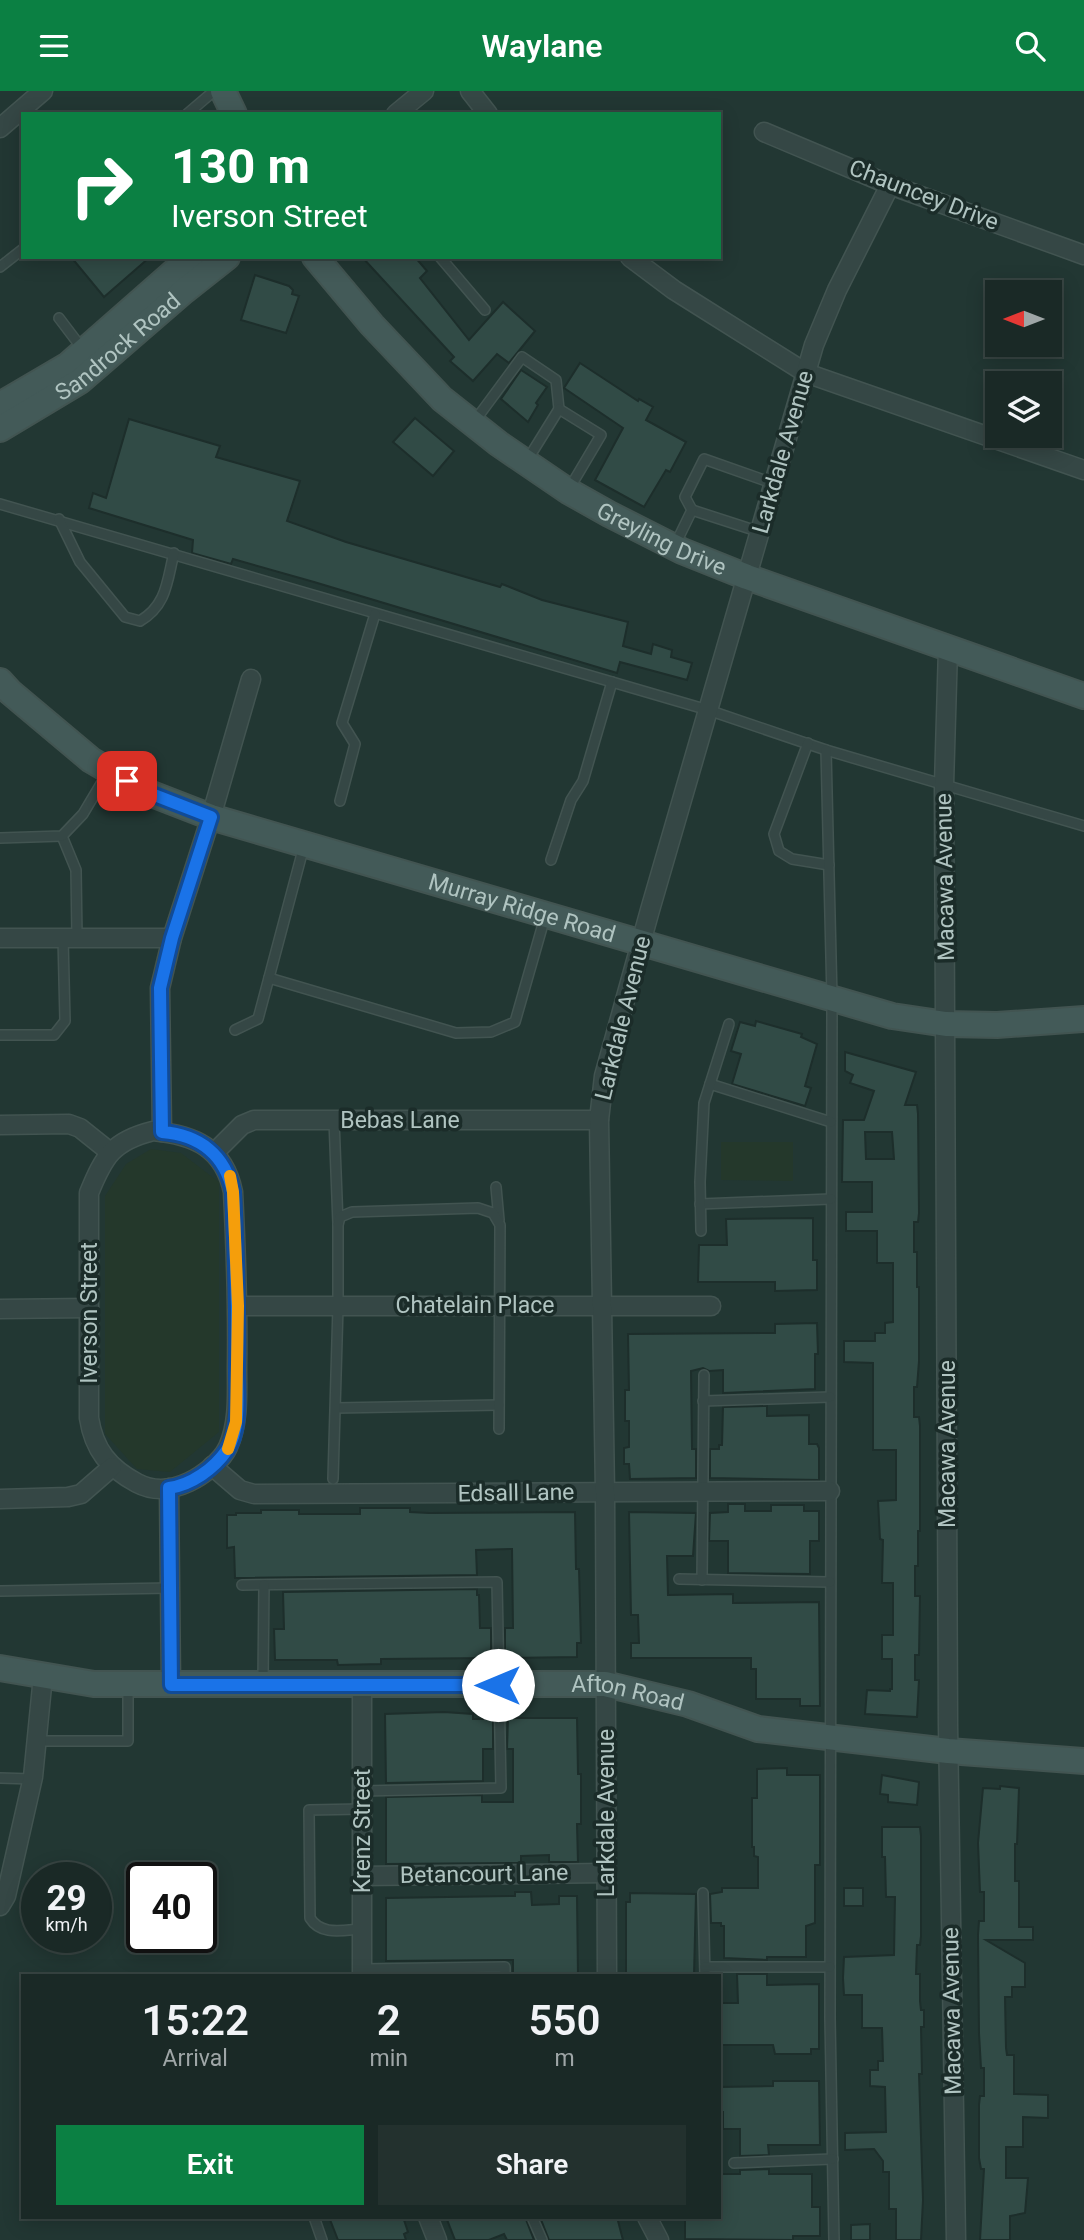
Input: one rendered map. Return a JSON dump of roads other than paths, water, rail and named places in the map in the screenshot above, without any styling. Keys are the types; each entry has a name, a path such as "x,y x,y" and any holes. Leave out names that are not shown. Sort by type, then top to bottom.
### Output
{"street":[{"path":"0,128 43,91"},
{"path":"223,91 233,112"},
{"path":"398,112 424,91"},
{"path":"470,91 486,112"},
{"name":"Chauncey Drive","path":"764,132 890,185 1084,255"},
{"name":"Larkdale Avenue","path":"607,1974 605,1492 599,1120 604,1076 814,345 837,290 890,185"},
{"name":"Sandrock Road","path":"0,405 68,365 90,359 224,259"},
{"name":"Greyling Drive","path":"317,259 417,374 473,424 568,491 674,547 747,577 1084,696"},
{"path":"633,259 674,290 806,373 1084,470"},
{"name":"Sandrock Road","path":"0,429 80,381 90,359 180,261"},
{"name":"Macawa Avenue","path":"948,648 944,785 948,1751 956,2240"},
{"path":"162,1132 160,988 172,938 251,679"},
{"name":"Murray Ridge Road","path":"0,681 91,760 144,791 211,817 892,1016 946,1024 997,1025 1084,1019"},
{"path":"0,938 172,938"},
{"name":"Bebas Lane","path":"214,1153 242,1125 254,1120 599,1120"},
{"path":"0,1125 69,1124 80,1128 110,1152 133,1136 153,1131 181,1135 201,1143 219,1157 229,1174 233,1192 238,1306 236,1422 228,1449 212,1466 180,1487 169,1488 171,1685"},
{"name":"Iverson Street","path":"110,1152 101,1164 89,1193 89,1418 98,1450 113,1467 151,1489 169,1488"},
{"name":"Chatelain Place","path":"238,1306 711,1306"},
{"path":"0,1309 89,1308"},
{"name":"Edsall Lane","path":"212,1466 240,1490 254,1494 830,1491"},
{"path":"0,1499 68,1497 81,1494 113,1467"},
{"name":"Afton Road","path":"0,1668 94,1684 128,1685 605,1684 688,1704 758,1728 948,1751 1084,1761"},
{"path":"2,1898 33,1779 43,1676"},
{"name":"Krenz Street","path":"362,1686 362,1972"},
{"name":"Betancourt Lane","path":"362,1876 606,1873"},
{"path":"429,2219 437,2240"},
{"path":"648,2219 659,2240"}],"lane":[{"path":"189,112 214,91"},
{"path":"0,267 21,251"},
{"path":"442,259 485,310"},
{"path":"59,318 90,359"},
{"path":"473,424 522,356 556,380 559,409 526,463"},
{"path":"559,409 601,435 568,491"},
{"path":"761,532 692,510 685,497 704,459 775,484"},
{"path":"0,504 708,710 826,750 1084,826"},
{"path":"674,547 692,510"},
{"path":"59,519 80,562 125,617 140,621 153,613 163,597 174,553"},
{"path":"340,801 355,744 342,723 375,614"},
{"path":"551,860 571,800 583,781 612,682"},
{"path":"808,743 774,834 779,851 792,859 829,865"},
{"path":"826,750 832,997 830,1967 834,2240"},
{"path":"0,838 62,836 83,814 109,771"},
{"path":"0,1035 54,1035 65,1021 76,870 62,836"},
{"path":"235,1030 258,1019 304,845"},
{"path":"269,978 456,1033 491,1032 515,1022 546,915"},
{"path":"701,1231 704,1103 729,1024"},
{"path":"710,1084 831,1122"},
{"path":"333,1479 338,1305 334,1120"},
{"path":"496,1187 500,1225 499,1429"},
{"path":"700,1204 831,1199"},
{"path":"338,1225 340,1217 352,1212 478,1208 492,1213 500,1225"},
{"path":"702,1580 704,1375"},
{"path":"703,1401 830,1397"},
{"path":"336,1408 499,1405"},
{"path":"679,1579 830,1582"},
{"path":"242,1585 497,1582 501,1788 362,1800 309,1810 310,1918 315,1926 325,1930 362,1929"},
{"path":"263,1685 264,1585"},
{"path":"0,1591 170,1588"},
{"path":"36,1741 128,1741 128,1685"},
{"path":"0,1778 33,1779"},
{"path":"703,1893 705,1972 830,1967"},
{"path":"362,1972 505,1968 505,1974"},
{"path":"734,2163 832,2159"},
{"path":"315,2219 322,2240"},
{"path":"533,2219 542,2240"}]}
